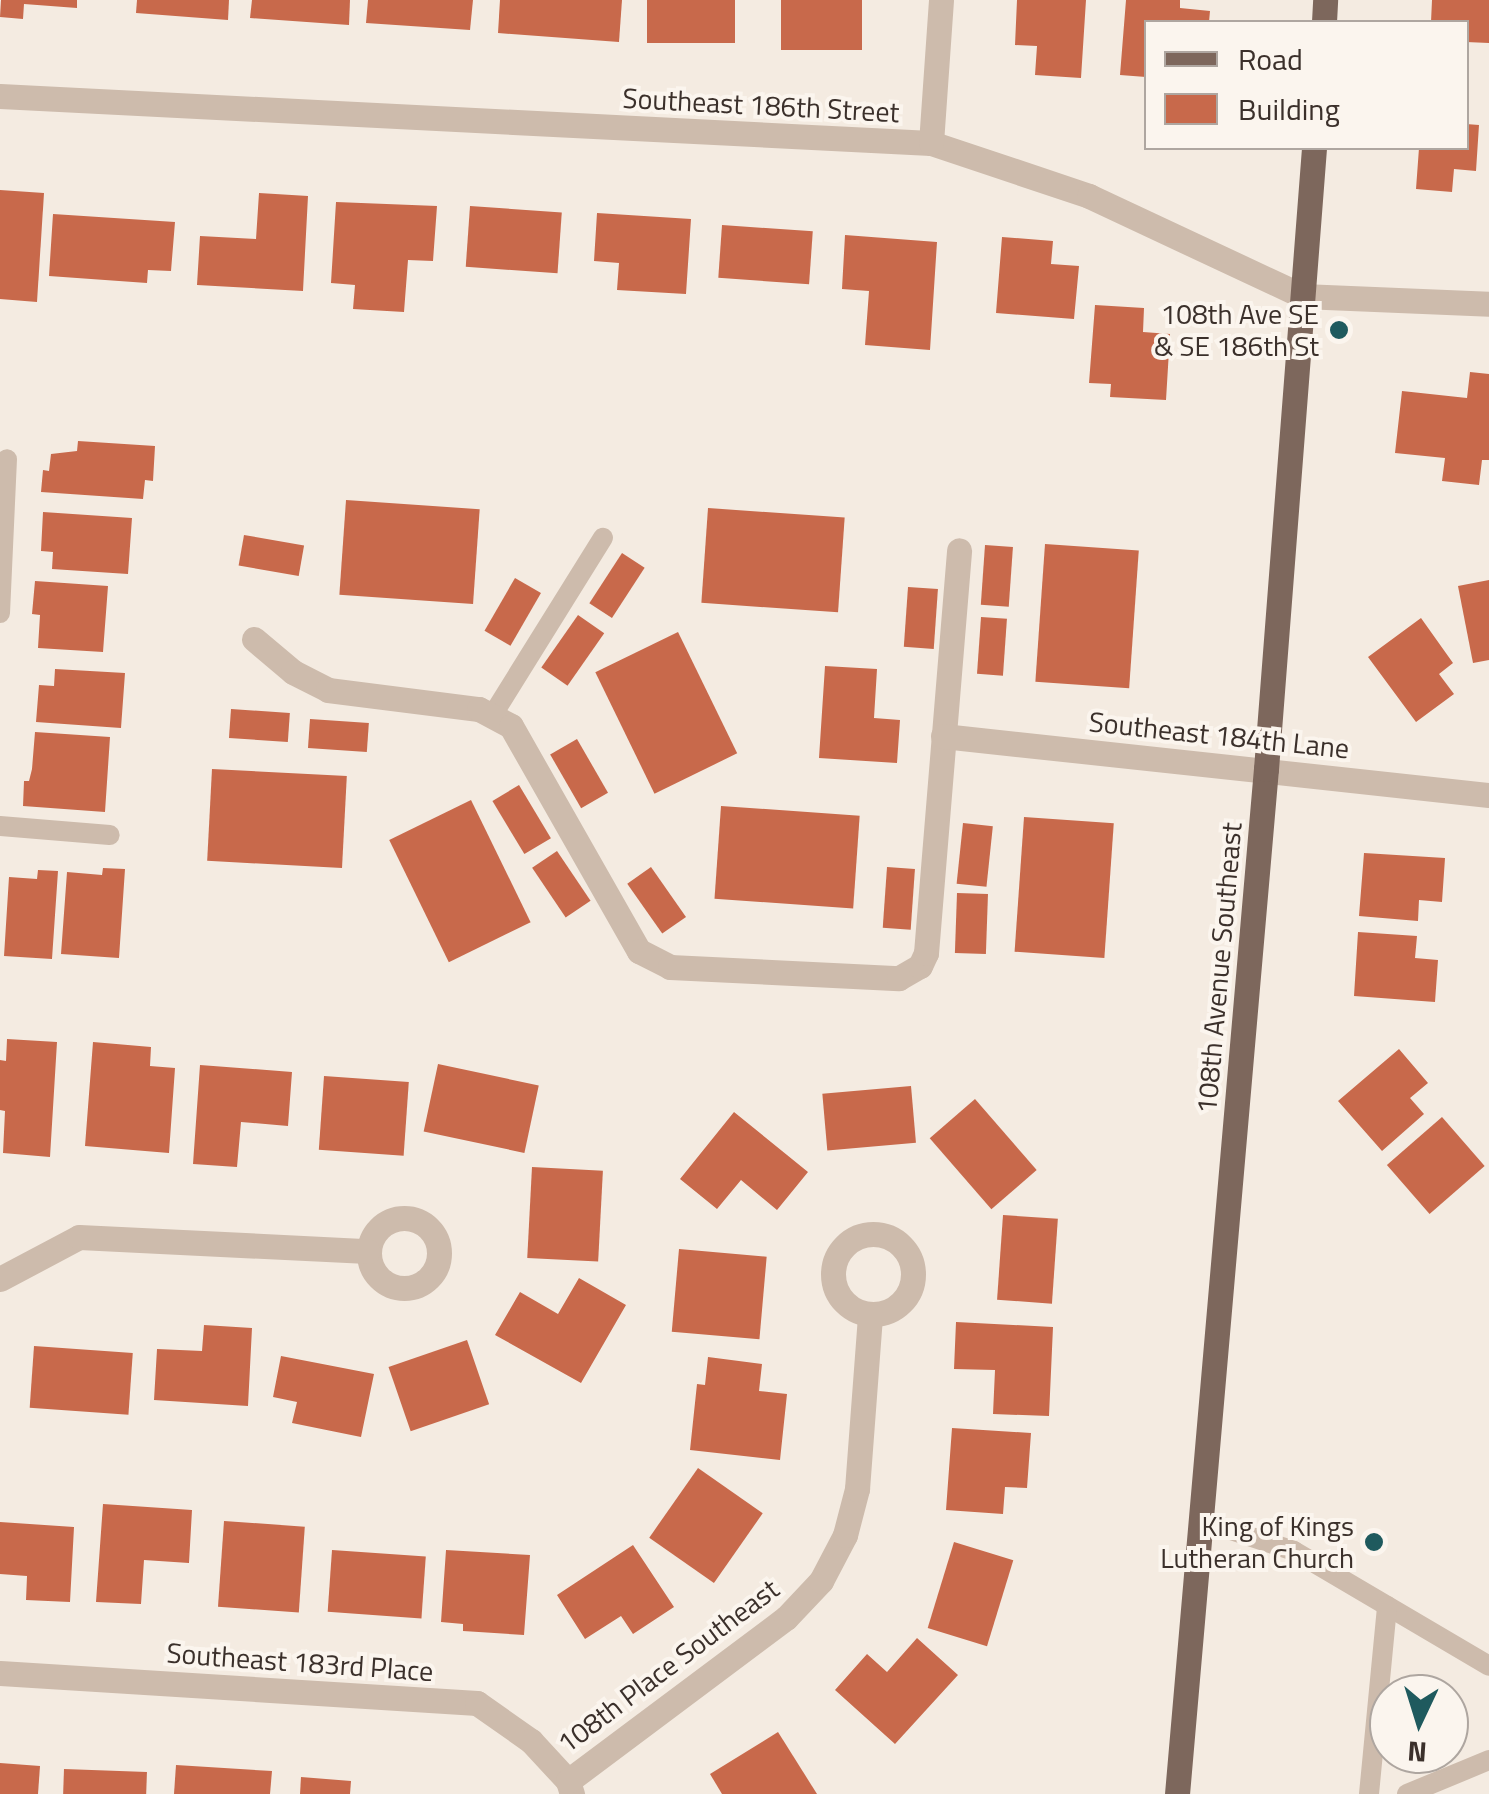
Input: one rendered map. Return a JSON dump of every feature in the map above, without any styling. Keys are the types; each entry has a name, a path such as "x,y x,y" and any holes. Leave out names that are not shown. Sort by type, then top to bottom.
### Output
{"main road":[{"name":"108th Avenue Southeast","path":"1177,1794 1266,769 1314,150"}],"street":[{"path":"931,143 940,0"},
{"name":"Southeast 186th Street","path":"0,96 931,143 1089,196 1302,296 1489,304"},
{"path":"254,639 293,672 328,690 479,708 511,726 639,951 670,967 899,978 920,966 926,952 958,550"},
{"name":"Southeast 184th Lane","path":"943,736 1489,795"},
{"path":"0,1279 78,1237 368,1252"},
{"name":"108th Place Southeast","path":"570,1787 786,1618 821,1581 846,1535 858,1489 870,1314"},
{"name":"Southeast 183rd Place","path":"0,1672 477,1703 531,1741 570,1787"}],"lane":[{"path":"0,613 7,459"},
{"path":"492,716 603,538"},
{"path":"0,826 110,834"},
{"path":"1201,1520 1294,1552 1489,1666"},
{"path":"1369,1794 1386,1606"},
{"path":"1407,1794 1489,1760"}],"building":[{"path":"1,0 77,0 77,8 24,4 23,19 0,17"},
{"path":"137,0 229,0 228,20 136,13"},
{"path":"252,0 350,0 349,25 250,18"},
{"path":"368,0 473,0 470,30 366,23"},
{"path":"500,0 622,0 619,42 498,33"},
{"path":"647,0 735,0 735,43 647,43"},
{"path":"781,0 862,0 862,50 781,50"},
{"path":"1017,0 1086,0 1081,78 1035,75 1037,46 1015,45"},
{"path":"1126,0 1180,0 1180,8 1210,11 1209,20 1144,20 1144,77 1120,75"},
{"path":"1432,0 1489,0 1489,43 1469,42 1469,20 1431,20"},
{"path":"1469,124 1479,125 1476,171 1454,169 1452,192 1416,189 1419,150 1469,150"},
{"path":"0,190 44,193 37,302 0,299"},
{"path":"259,193 308,196 303,291 197,285 200,236 256,239"},
{"path":"336,202 437,206 433,261 408,260 404,312 353,309 355,285 331,283"},
{"path":"470,206 562,212 558,273 466,267"},
{"path":"597,213 691,219 686,294 617,290 619,263 594,261"},
{"path":"53,214 175,222 171,271 148,270 147,283 49,276"},
{"path":"722,225 813,231 809,284 718,278"},
{"path":"845,235 937,242 930,350 865,345 869,291 842,289"},
{"path":"1002,237 1053,241 1051,264 1079,266 1074,319 996,313"},
{"path":"1095,305 1144,308 1143,332 1170,334 1166,400 1110,397 1111,384 1089,383"},
{"path":"1470,372 1489,374 1489,460 1482,460 1479,485 1442,481 1445,458 1395,453 1402,391 1467,398"},
{"path":"78,441 155,446 153,481 145,480 143,499 41,492 43,470 49,471 51,454 77,451"},
{"path":"346,500 480,509 473,604 339,595"},
{"path":"708,508 845,518 838,612 701,603"},
{"path":"43,512 132,518 128,574 52,569 53,552 41,551"},
{"path":"244,535 304,546 299,576 239,566"},
{"path":"1045,544 1139,551 1129,688 1035,682"},
{"path":"985,545 1013,547 1009,607 981,605"},
{"path":"622,553 645,568 612,618 589,603"},
{"path":"515,578 541,593 510,646 484,631"},
{"path":"1489,580 1489,660 1473,663 1458,586"},
{"path":"35,581 108,586 103,652 38,648 40,615 32,614"},
{"path":"908,587 938,589 934,649 904,647"},
{"path":"578,615 604,633 568,686 541,667"},
{"path":"981,617 1007,619 1003,676 977,674"},
{"path":"1421,618 1453,663 1439,674 1454,694 1416,722 1368,657"},
{"path":"678,632 737,753 654,794 595,672"},
{"path":"825,666 877,669 874,718 900,720 897,763 819,758"},
{"path":"55,669 125,673 121,728 36,722 39,685 54,686"},
{"path":"231,709 290,713 288,742 229,738"},
{"path":"310,719 369,723 367,752 308,748"},
{"path":"35,732 110,737 105,812 23,806 24,781 29,781 32,769"},
{"path":"577,739 608,793 581,808 550,754"},
{"path":"212,769 347,776 342,868 207,861"},
{"path":"519,785 551,838 524,854 492,801"},
{"path":"471,800 531,922 449,962 389,840"},
{"path":"721,806 860,816 853,908 715,899"},
{"path":"1024,817 1114,823 1104,958 1015,952"},
{"path":"963,823 993,826 986,887 957,884"},
{"path":"557,851 591,901 566,918 532,868"},
{"path":"1364,853 1445,858 1442,902 1419,900 1418,921 1359,916"},
{"path":"651,867 686,917 662,934 627,884"},
{"path":"887,867 915,869 911,930 883,928"},
{"path":"103,868 125,869 119,958 61,954 67,872 102,875"},
{"path":"38,870 58,871 52,959 4,956 9,877 37,879"},
{"path":"957,893 988,894 986,954 955,953"},
{"path":"1358,932 1417,936 1415,958 1438,960 1435,1002 1354,996"},
{"path":"7,1039 57,1042 50,1157 3,1153 5,1111 0,1110 0,1060 6,1061"},
{"path":"93,1042 151,1047 150,1066 175,1068 169,1153 85,1146"},
{"path":"1399,1049 1428,1083 1410,1098 1424,1114 1382,1151 1338,1101"},
{"path":"438,1064 539,1085 524,1153 424,1131"},
{"path":"200,1065 292,1072 288,1126 241,1122 237,1167 193,1164"},
{"path":"324,1076 409,1082 404,1156 319,1150"},
{"path":"911,1086 916,1143 827,1151 822,1094"},
{"path":"975,1099 1037,1170 991,1209 930,1138"},
{"path":"734,1112 808,1172 777,1210 741,1180 717,1209 680,1179"},
{"path":"1442,1117 1485,1166 1430,1214 1387,1165"},
{"path":"532,1167 603,1171 598,1262 527,1258"},
{"path":"1003,1215 1058,1219 1052,1304 997,1300"},
{"path":"679,1249 767,1257 759,1339 672,1332"},
{"path":"579,1278 626,1305 581,1383 495,1335 520,1292 558,1314"},
{"path":"956,1322 1053,1327 1049,1416 993,1414 995,1370 954,1369"},
{"path":"204,1325 252,1328 248,1406 154,1400 157,1349 202,1351"},
{"path":"467,1340 489,1404 411,1431 389,1367"},
{"path":"34,1346 133,1353 128,1415 30,1408"},
{"path":"281,1356 374,1374 361,1437 292,1423 297,1402 273,1397"},
{"path":"708,1357 762,1364 759,1391 787,1394 780,1460 690,1450 697,1384 705,1385"},
{"path":"952,1428 1031,1433 1027,1488 1005,1487 1003,1514 946,1510"},
{"path":"698,1468 763,1513 714,1583 649,1538"},
{"path":"103,1504 192,1510 189,1563 144,1560 141,1604 96,1602"},
{"path":"224,1521 305,1527 299,1612 218,1607"},
{"path":"0,1522 74,1527 70,1602 26,1600 27,1576 0,1574"},
{"path":"954,1542 1013,1560 987,1646 928,1628"},
{"path":"633,1545 674,1607 633,1634 621,1616 585,1639 557,1595"},
{"path":"332,1550 426,1557 421,1618 328,1612"},
{"path":"446,1550 530,1555 524,1635 463,1631 463,1624 441,1622"},
{"path":"917,1638 958,1675 895,1744 835,1690 867,1654 887,1672"},
{"path":"778,1732 817,1794 722,1794 710,1774"},
{"path":"0,1763 40,1766 38,1794 0,1794"},
{"path":"176,1765 272,1771 270,1794 174,1794"},
{"path":"64,1769 147,1772 146,1794 63,1794"},
{"path":"301,1777 351,1781 350,1794 300,1794"}],"place":[{"name":"108th Ave SE & SE 186th St","path":"1339,330"},
{"name":"King of Kings Lutheran Church","path":"1374,1542"}]}
